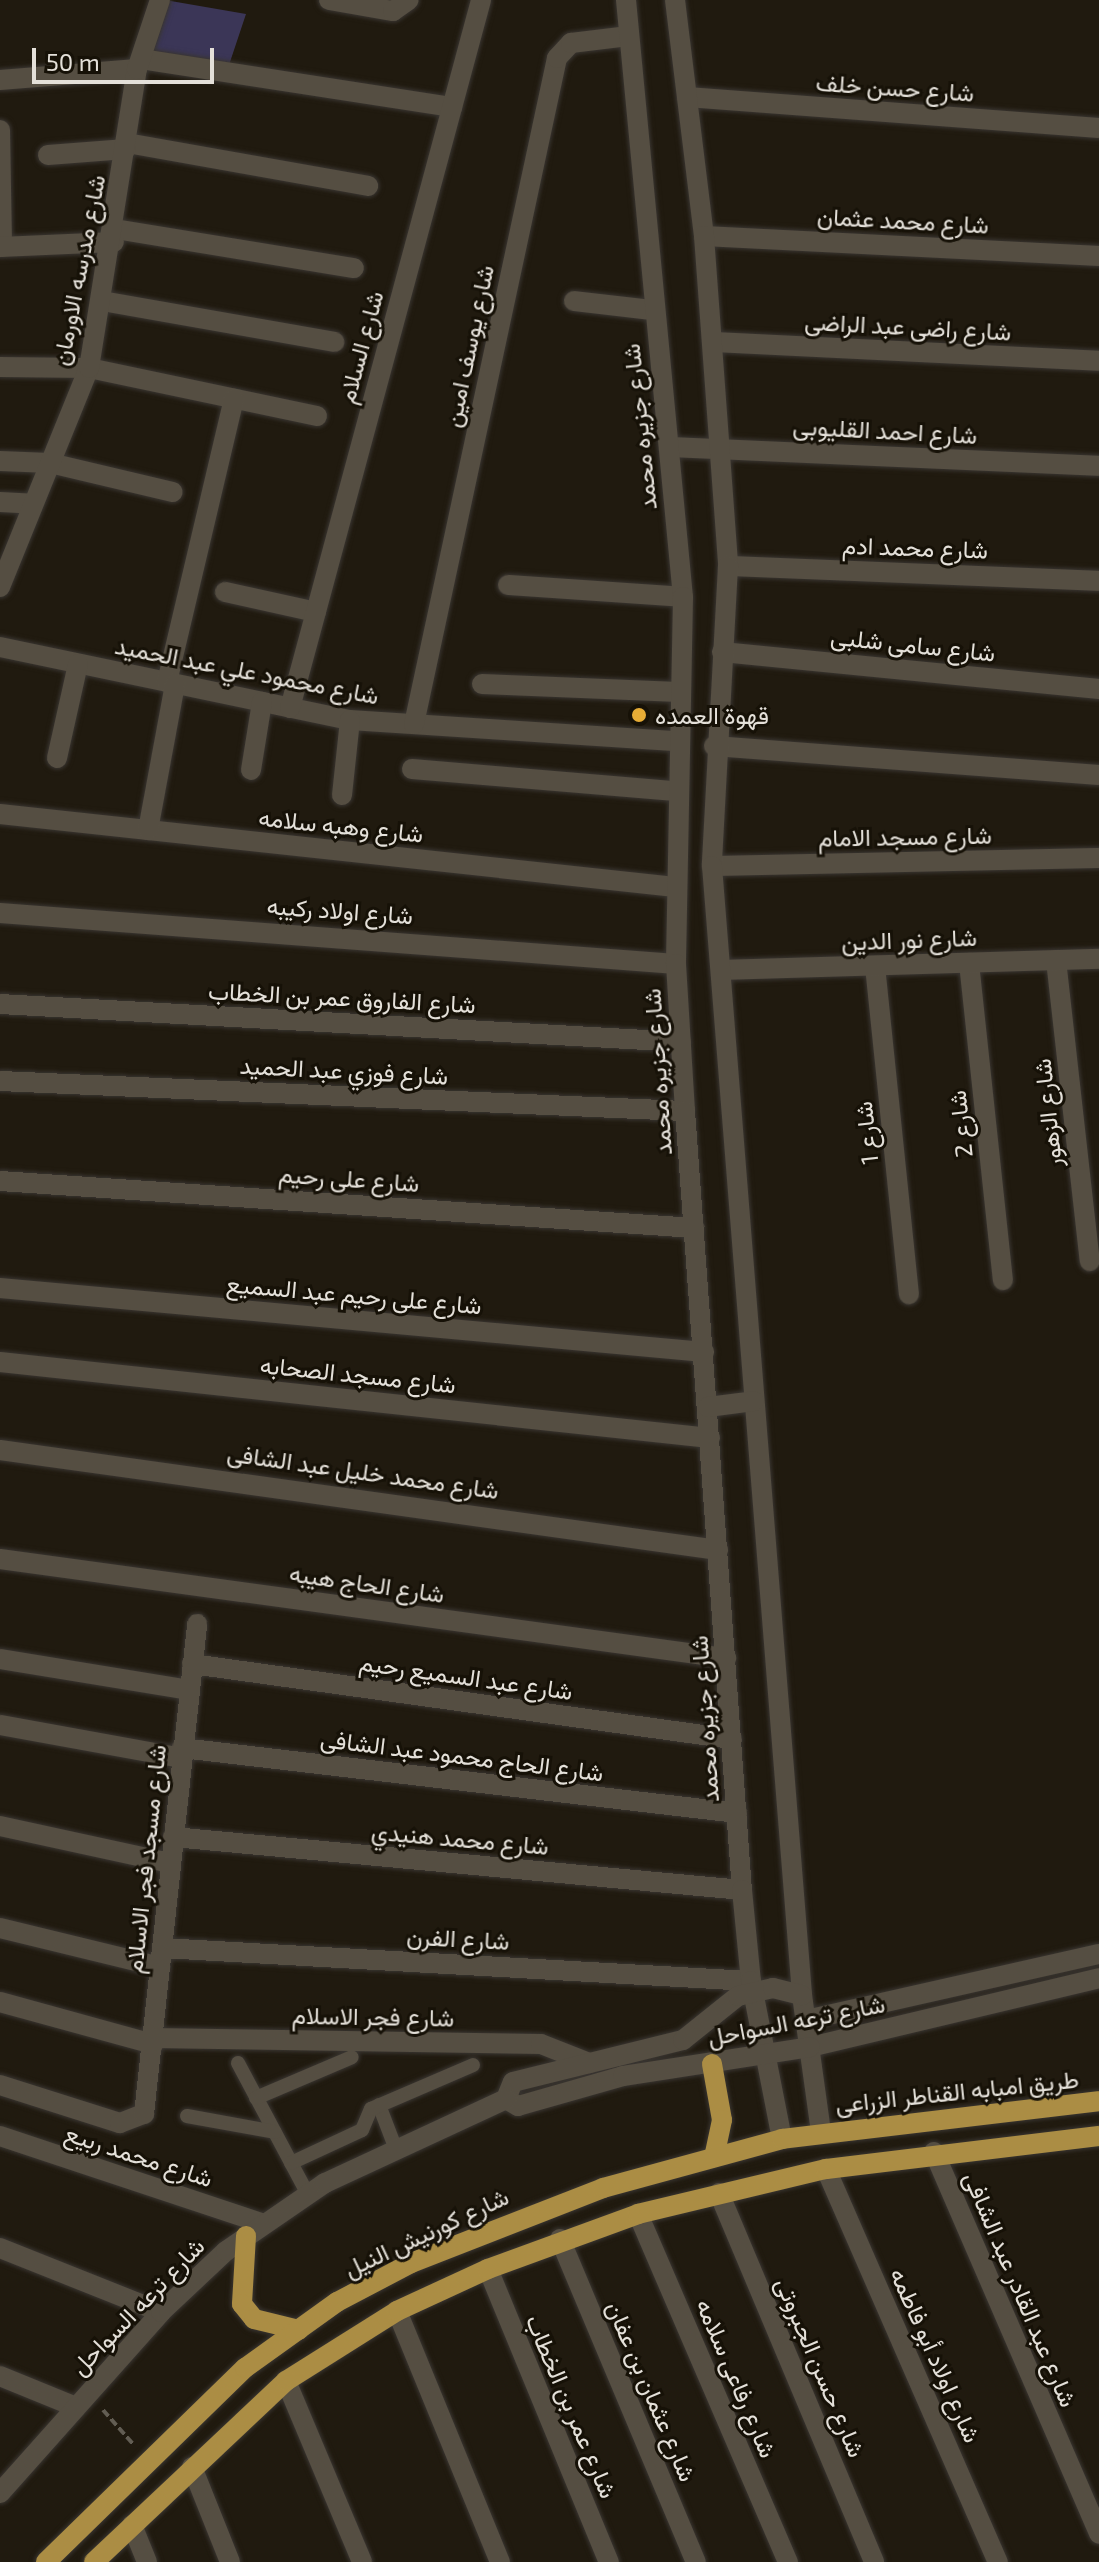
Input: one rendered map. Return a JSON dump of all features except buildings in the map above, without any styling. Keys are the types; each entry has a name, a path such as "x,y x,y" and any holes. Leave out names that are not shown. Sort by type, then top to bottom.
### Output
{"main road":[{"path":"712,2064 722,2120 714,2157"},
{"name":"طريق امبابه القناطر الزراعى","path":"821,2132 1099,2101"},
{"name":"شارع كورنيش النيل","path":"46,2562 146,2459 299,2330 411,2263 513,2219 714,2157 821,2132"},
{"path":"94,2562 286,2381 397,2311 488,2269 560,2239 638,2214 826,2169 934,2152 1099,2137"},
{"path":"254,2230 242,2304 254,2319 299,2330"}],"street":[{"name":"شارع مدرسه الاورمان","path":"0,587 89,368 114,235 139,64 160,0"},
{"path":"329,0 393,11 409,0"},
{"name":"شارع السلام","path":"290,708 481,0"},
{"name":"شارع جزيره محمد","path":"626,0 652,310 683,597 675,791 675,887 676,964 685,1111 742,1890 752,1986 782,2139"},
{"path":"675,0 714,342 728,566 714,746 712,866 802,1995 821,2132"},
{"name":"شارع يوسف امين","path":"414,724 557,58 571,43 629,36"},
{"path":"0,80 139,64 452,107"},
{"name":"شارع حسن خلف","path":"687,97 1099,128"},
{"path":"0,130 1,247 114,235 354,268"},
{"path":"48,155 127,146 368,186"},
{"name":"شارع محمد عثمان","path":"704,236 1099,256"},
{"path":"102,301 334,342"},
{"path":"574,301 652,310"},
{"name":"شارع راضى عبد الراضى","path":"714,342 1099,361"},
{"path":"0,367 89,368 317,416"},
{"path":"148,830 171,683 234,399"},
{"name":"شارع احمد القليوبى","path":"669,447 1099,466"},
{"path":"0,461 50,463 173,492"},
{"path":"0,502 33,504"},
{"name":"شارع محمد ادم","path":"728,566 1099,581"},
{"path":"508,585 683,597"},
{"path":"225,592 316,612"},
{"name":"شارع محمود علي عبد الحميد","path":"0,647 350,720 677,741"},
{"name":"شارع سامى شلبى","path":"722,652 1099,689"},
{"path":"57,758 78,664"},
{"path":"482,684 679,692"},
{"path":"251,770 262,702"},
{"path":"342,795 350,720"},
{"path":"714,746 1099,775"},
{"path":"412,769 675,791"},
{"name":"شارع وهبه سلامه","path":"0,814 675,887"},
{"name":"شارع مسجد الامام","path":"712,866 1099,858"},
{"name":"شارع اولاد ركيبه","path":"0,913 676,964"},
{"name":"شارع نور الدين","path":"721,970 1099,959"},
{"name":"شارع الزهور","path":"1056,960 1090,1261"},
{"name":"شارع 2","path":"969,963 1003,1280"},
{"name":"شارع 1","path":"875,966 909,1294"},
{"name":"شارع الفاروق عمر بن الخطاب","path":"0,1004 681,1042"},
{"name":"شارع فوزي عبد الحميد","path":"0,1081 685,1111"},
{"name":"شارع على رحيم","path":"0,1181 694,1228"},
{"name":"شارع على رحيم عبد السميع","path":"0,1288 704,1352"},
{"name":"شارع مسجد الصحابه","path":"0,1362 710,1438"},
{"path":"708,1407 754,1401"},
{"name":"شارع محمد خليل عبد الشافى","path":"0,1450 718,1550"},
{"name":"شارع الحاج هيبه","path":"0,1559 726,1658"},
{"name":"شارع مسجد فجر الاسلام","path":"146,2100 197,1624"},
{"path":"0,1659 189,1690"},
{"name":"شارع عبد السميع رحيم","path":"192,1664 732,1739"},
{"name":"شارع الحاج محمود عبد الشافى","path":"0,1725 181,1753 737,1813"},
{"path":"0,1826 170,1863"},
{"name":"شارع محمد هنيدي","path":"173,1837 742,1890"},
{"name":"شارع الفرن","path":"0,1928 161,1958 752,1986"},
{"name":"شارع ترعه السواحل","path":"806,2020 1099,1954"},
{"name":"شارع ترعه السواحل","path":"506,2099 518,2106 589,2084 764,2057 1099,1978"},
{"name":"شارع ترعه السواحل","path":"0,2493 161,2312 254,2230 307,2193 395,2147 506,2099 513,2082 683,2040 724,2004 752,1986 802,1995"},
{"name":"شارع فجر الاسلام","path":"0,2002 153,2041 541,2044 589,2063"},
{"name":"شارع محمد ربيع","path":"0,2085 126,2124 144,2114 146,2100"},
{"name":"شارع محمد ربيع","path":"0,2136 254,2230"},
{"name":"شارع عبد القادر عبد الشافى","path":"934,2152 1099,2534"},
{"name":"شارع اولاد أبو فاطمه","path":"826,2169 998,2562"},
{"name":"شارع حسن الجبروتى","path":"719,2193 874,2562"},
{"name":"شارع رفاعى سلامه","path":"638,2214 788,2562"},
{"name":"شارع عثمان بن عفان","path":"560,2239 696,2562"},
{"path":"0,2248 161,2312"},
{"name":"شارع عمر بن الخطاب","path":"488,2269 609,2562"},
{"path":"397,2311 500,2562"},
{"path":"0,2376 82,2400"},
{"path":"286,2381 362,2562"},
{"path":"192,2467 230,2562"},
{"path":"132,2525 147,2562"}],"lane":[{"path":"256,2098 352,2057"},
{"path":"238,2063 307,2193"},
{"path":"291,2163 362,2130 379,2105 473,2065"},
{"path":"379,2105 395,2147"},
{"path":"187,2116 275,2132"}],"path":[{"path":"82,2400 146,2459"}],"place":[{"name":"قهوة العمده","path":"639,715"}]}
